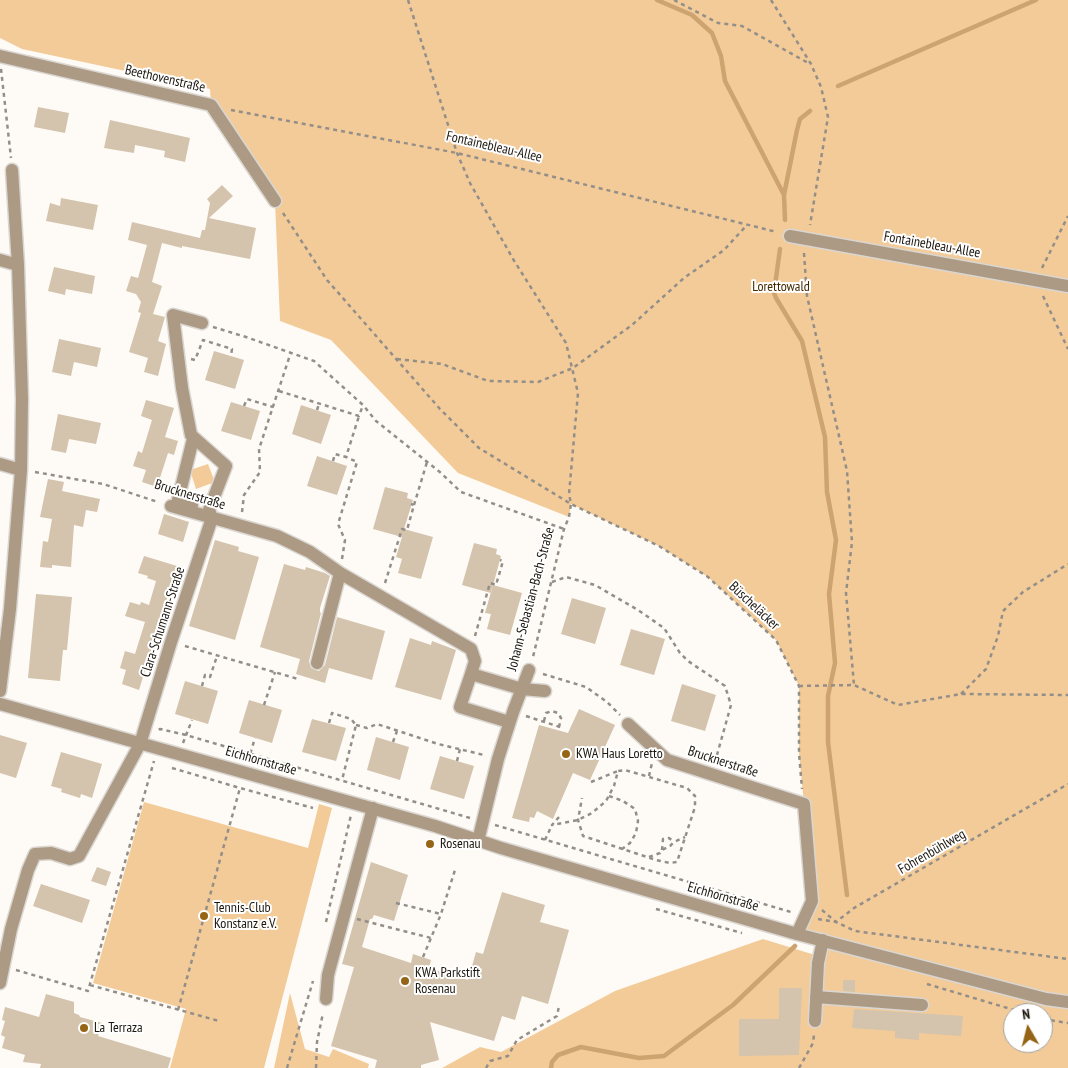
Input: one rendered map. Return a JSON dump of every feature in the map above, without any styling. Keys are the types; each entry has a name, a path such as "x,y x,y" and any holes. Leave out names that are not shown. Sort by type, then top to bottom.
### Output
{"street":[{"name":"Beethovenstraße","path":"0,56 210,105 275,201"},
{"path":"0,691 11,600 21,470 22,399 18,265 12,170"},
{"name":"Fontainebleau-Allee","path":"790,236 1068,286"},
{"path":"0,260 18,265"},
{"path":"202,324 173,315 182,388 191,436 193,438 178,500 210,514"},
{"name":"Clara-Schumann-Straße","path":"140,744 226,466 193,438"},
{"path":"0,464 21,470"},
{"name":"Brucknerstraße","path":"171,506 210,514 277,536 310,552 340,573 471,649"},
{"path":"317,663 340,573"},
{"path":"471,649 475,661 460,707 511,717"},
{"name":"Johann-Sebastian-Bach-Straße","path":"478,841 498,759 511,717 529,670"},
{"path":"471,674 522,689"},
{"name":"Johann-Sebastian-Bach-Straße","path":"522,689 545,691"},
{"name":"Eichhornstraße","path":"0,704 435,826 478,841 797,934 1046,999 1068,1002"},
{"name":"Brucknerstraße","path":"628,724 668,760 804,804"},
{"path":"0,983 4,966 6,928 35,854 51,853 70,859 79,856 140,744"},
{"path":"797,934 812,901 804,804"},
{"path":"326,999 328,975 372,808"},
{"path":"815,1021 818,963 823,940"},
{"path":"816,996 922,1004"}],"path":[{"name":"Johann-Sebastian-Bach-Straße","path":"408,0 457,153 470,183 513,259 566,342 578,393 568,494 571,504 569,517 564,529 529,670"},
{"path":"674,0 718,23 742,26 811,64"},
{"path":"772,0 811,64 822,87 828,116 808,238 803,256 807,296 847,471 852,542 846,593 854,685"},
{"path":"0,63 12,170"},
{"name":"Fontainebleau-Allee","path":"210,105 457,153 768,230"},
{"name":"Büscheläcker","path":"275,201 327,280 440,409 479,448 571,504 659,546 708,577 776,640 798,686 799,753 804,804"},
{"path":"396,359 442,364 488,381 538,382 573,368 632,325 684,278 724,250 746,226"},
{"path":"202,324 314,361 363,405 376,421 461,492 564,529"},
{"path":"178,355 195,360 203,340 232,348 231,356"},
{"path":"240,524 244,495 260,472 259,449 291,352"},
{"path":"279,391 359,416"},
{"path":"244,406 247,399 273,407"},
{"path":"317,410 319,404"},
{"path":"346,457 363,405"},
{"path":"333,461 335,454 357,462 338,524 345,540 340,573"},
{"path":"381,597 402,529 407,530 427,462"},
{"name":"Brucknerstraße","path":"21,470 103,484 171,506"},
{"path":"471,649 489,594 490,583 496,585 503,561 500,560"},
{"path":"962,694 986,669 998,636 1003,611 1023,592 1068,564"},
{"path":"552,582 566,577 595,585 638,610 664,628 680,653 688,661 725,686 730,705 711,773"},
{"path":"172,642 298,679"},
{"path":"202,686 205,675 210,677 216,656"},
{"path":"529,670 586,686 607,702 628,724"},
{"path":"264,705 275,672"},
{"path":"798,686 854,685 898,705 962,694 1068,695"},
{"path":"511,717 544,721 561,727 561,718 558,713 552,711 546,713 544,721"},
{"path":"329,723 332,713 351,719 356,725 367,728 377,724 498,759"},
{"path":"180,754 192,720"},
{"path":"338,799 356,725"},
{"path":"140,744 160,729 186,734 482,822"},
{"path":"393,742 397,731"},
{"path":"178,1010 255,738"},
{"path":"457,761 460,749"},
{"path":"4,966 88,991 154,760"},
{"path":"582,798 578,820 583,836 648,857 670,863 677,862 695,806 694,796 687,788 626,770 618,771 591,782"},
{"path":"552,825 578,820 606,801 614,786 618,771"},
{"name":"Fohrenbühlweg","path":"836,922 854,908 1068,784"},
{"path":"609,796 635,809 638,822 636,832 630,843 622,849"},
{"path":"325,929 351,816"},
{"path":"545,840 552,825 559,817"},
{"path":"506,829 805,916 836,922 855,931 1068,959"},
{"path":"648,857 660,853 674,842 686,836"},
{"path":"662,850 663,839 669,838 674,842"},
{"path":"423,958 441,914 455,870"},
{"path":"812,901 836,922"},
{"path":"396,903 441,914"},
{"path":"352,917 431,938"},
{"path":"287,1068 314,976"},
{"path":"90,985 219,1021"},
{"path":"316,1068 317,1042 326,999"},
{"path":"486,1068 490,1061 508,1056 517,1040 557,1016 559,1006"},
{"path":"798,1068 813,1043 815,1021"},
{"path":"1053,1021 1068,1023"}],"green space":[{"name":"Lorettowald","path":"0,0 1068,0 1068,1068 442,1068 480,1047 501,1052 615,991 763,939 815,955 824,972 827,942 797,934 808,910 804,804 799,753 799,686 776,640 708,577 659,546 571,504 569,517 458,473 331,340 280,321 275,201 211,105 210,89 22,49 0,38"},
{"path":"208,464 215,482 196,489 190,470"},
{"name":"Tennis-Club Konstanz e.V.","path":"144,802 308,848 319,804 332,808 264,1068 170,1068 186,1009 93,983"},
{"path":"290,993 305,1049 329,1057 333,1049 369,1064 368,1068 274,1068"}],"building":[{"path":"38,107 69,113 65,133 34,127"},
{"path":"110,120 190,138 185,162 164,157 165,151 135,145 134,153 104,148"},
{"path":"222,185 233,196 209,218 256,228 250,259 162,243 152,282 162,286 153,314 165,317 158,341 166,344 158,376 144,372 148,358 129,352 141,313 138,312 141,302 136,294 126,291 131,276 138,278 147,245 128,240 132,222 200,238 202,230 205,230 210,203 207,199"},
{"path":"61,198 98,205 93,230 46,221 50,203 60,206"},
{"path":"54,267 95,276 92,294 66,289 65,295 48,291"},
{"path":"59,339 101,348 97,367 74,362 71,376 52,372"},
{"path":"214,351 244,360 235,389 205,380"},
{"path":"146,400 174,408 165,437 178,441 174,455 168,453 157,487 142,482 146,470 133,466 138,451 142,453 152,420 141,416"},
{"path":"231,402 260,411 251,440 221,431"},
{"path":"301,405 331,415 321,444 292,434"},
{"path":"58,414 101,423 96,444 69,439 66,453 51,450"},
{"path":"317,456 347,466 337,495 307,486"},
{"path":"48,479 64,482 62,491 100,499 97,512 86,510 83,527 74,525 71,567 52,565 52,568 40,567 43,541 48,542 52,519 40,517"},
{"path":"385,487 408,493 407,498 413,500 404,529 433,537 421,579 398,573 402,559 396,557 402,537 373,529"},
{"path":"164,514 189,522 183,542 158,534"},
{"path":"215,540 239,547 238,551 259,557 235,640 189,626"},
{"path":"474,543 497,549 496,554 501,556 491,593 462,585"},
{"path":"144,556 177,566 139,690 122,684 126,670 120,668 125,651 135,654 145,622 125,616 130,602 140,605 141,602 149,605 156,581 138,573"},
{"path":"284,564 305,570 306,567 330,576 320,608 321,613 309,661 311,668 319,671 325,665 337,617 385,631 372,680 329,668 325,683 296,674 300,659 260,647"},
{"path":"493,585 522,593 510,635 487,629 491,614 485,613"},
{"path":"36,594 72,597 67,650 63,650 60,681 28,678"},
{"path":"572,598 606,608 595,644 561,634"},
{"path":"631,629 665,639 654,675 620,665"},
{"path":"410,638 431,645 432,641 456,650 441,700 395,687"},
{"path":"185,681 218,691 208,724 175,714"},
{"path":"682,684 716,695 705,731 671,721"},
{"path":"249,700 282,710 272,743 239,733"},
{"name":"KWA Haus Loretto","path":"579,709 615,725 590,780 573,773 553,819 537,811 534,818 530,817 529,822 512,818 539,725 568,733"},
{"path":"312,719 346,728 336,761 302,752"},
{"path":"0,735 27,743 16,778 0,773"},
{"path":"376,737 409,747 400,780 367,770"},
{"path":"61,752 102,764 92,798 81,794 80,798 61,792 62,789 51,786"},
{"path":"440,756 474,766 464,799 430,789"},
{"name":"KWA Parkstift Rosenau","path":"371,862 408,875 394,921 374,915 370,919 362,947 411,963 413,954 431,960 429,968 468,980 476,952 483,954 502,892 545,905 540,922 569,930 548,1004 522,996 515,1020 502,1016 494,1041 430,1022 439,1060 421,1065 421,1068 375,1068 377,1060 331,1046 354,967 342,964"},
{"path":"97,867 111,872 106,886 91,881"},
{"path":"41,884 90,900 82,923 33,906"},
{"path":"843,980 855,980 855,992 843,991"},
{"path":"779,988 802,988 799,1055 739,1056 739,1019 779,1019"},
{"path":"46,994 74,1002 74,1013 80,1017 102,1023 98,1036 171,1058 168,1068 40,1068 41,1064 23,1062 25,1055 2,1048 5,1037 1,1035 5,1021 2,1020 5,1007 39,1017"},
{"path":"854,1009 963,1016 961,1036 919,1033 919,1040 895,1038 895,1031 852,1028"}],"waterway":[{"path":"657,0 692,15 712,33 721,56 725,81 784,195"},
{"path":"838,86 1036,0"},
{"path":"785,220 784,195 797,130 800,119 810,111"},
{"path":"780,249 774,293 802,341 825,437 827,492 836,540 829,594 835,663 828,696 828,742 847,895"},
{"path":"551,1068 552,1062 558,1055 581,1047 639,1058 664,1056 733,1005 795,946"}],"place":[{"name":"KWA Haus Loretto","path":"566,754"},
{"name":"Rosenau","path":"430,844"},
{"name":"Tennis-Club Konstanz e.V.","path":"204,916"},
{"name":"KWA Parkstift Rosenau","path":"405,981"},
{"name":"La Terraza","path":"84,1028"}]}
